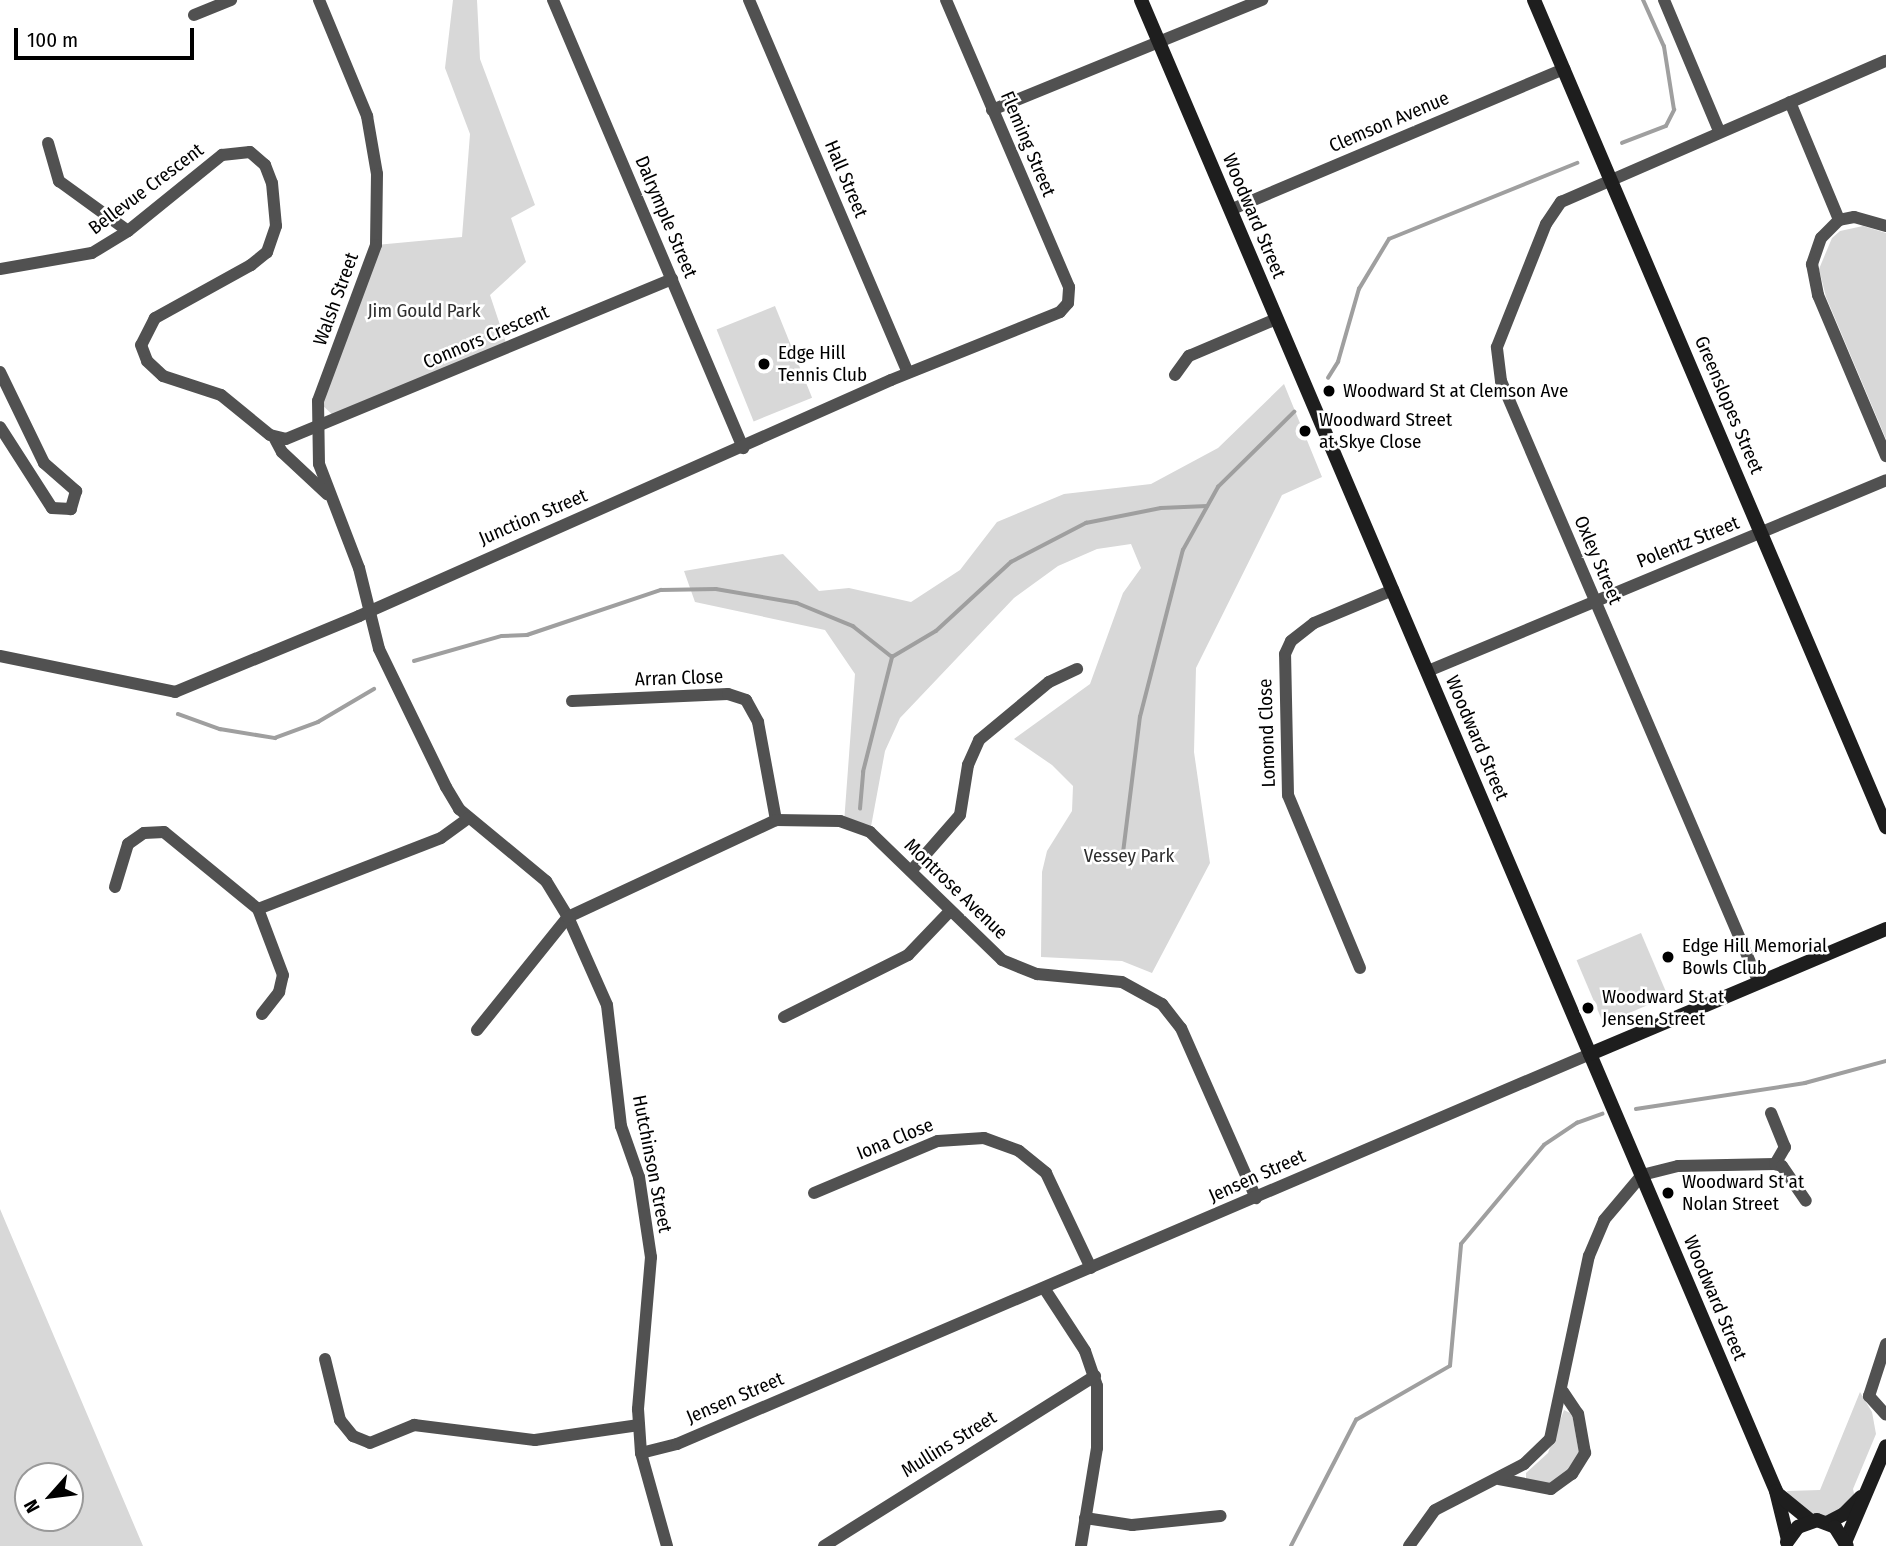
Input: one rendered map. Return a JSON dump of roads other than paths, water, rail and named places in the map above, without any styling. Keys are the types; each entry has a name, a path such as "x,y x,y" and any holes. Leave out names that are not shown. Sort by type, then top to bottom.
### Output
{"street":[{"path":"194,15 231,0"},
{"name":"Walsh Street","path":"318,0 367,116 377,174 376,245 318,401 316,430 318,464 359,568 369,610"},
{"name":"Dalrymple Street","path":"553,0 743,448"},
{"name":"Hall Street","path":"749,0 908,373"},
{"name":"Fleming Street","path":"946,0 1069,287 1068,303"},
{"name":"Woodward Street","path":"1141,0 1776,1491 1787,1543"},
{"path":"992,110 1262,0"},
{"name":"Greenslopes Street","path":"1534,0 1886,827"},
{"path":"1664,0 1719,131"},
{"name":"Oxley Street","path":"1759,984 1501,381 1497,347 1553,211 1571,195 1886,61"},
{"name":"Clemson Avenue","path":"1230,210 1564,69"},
{"path":"1790,102 1839,220"},
{"path":"48,143 59,181 128,231"},
{"name":"Bellevue Crescent","path":"0,269 80,258 128,231 222,155 243,150 265,165 276,214 267,252 251,265 155,318 141,345 147,361 163,376 229,399 275,439 282,452 328,494"},
{"path":"1886,226 1854,218 1839,220 1828,228 1814,252 1813,280 1886,456"},
{"name":"Connors Crescent","path":"316,430 672,279"},
{"name":"Junction Street","path":"0,656 175,692 743,448 908,373 1052,317 1068,303"},
{"path":"1175,375 1189,356 1276,319"},
{"path":"0,372 44,463 76,491 71,509 52,508 0,427"},
{"path":"275,439 316,430"},
{"name":"Polentz Street","path":"1428,671 1886,480"},
{"name":"Lomond Close","path":"1360,968 1288,795 1283,668 1285,654 1301,631 1393,590"},
{"name":"Hutchinson Street","path":"369,610 379,649 446,788 469,818 546,881 568,917 607,1005 621,1126 639,1177 651,1256 639,1425 641,1453 667,1546"},
{"path":"911,871 960,816 968,765 979,740 1049,682 1077,669"},
{"name":"Arran Close","path":"572,701 728,694 746,700 758,722 776,820"},
{"path":"258,909 441,838 469,818"},
{"name":"Montrose Avenue","path":"568,917 776,820 840,821 870,832 987,948 1020,969 1122,982 1162,1004 1181,1028 1256,1198"},
{"path":"115,887 128,844 144,833 164,832 258,909 283,975 279,992 262,1014"},
{"path":"784,1017 908,955 950,911"},
{"path":"477,1030 568,917"},
{"name":"Jensen Street","path":"641,1453 677,1444 1886,929"},
{"path":"1771,1113 1785,1147 1774,1164"},
{"name":"Iona Close","path":"814,1193 938,1141 984,1138 1019,1151 1046,1173 1091,1268"},
{"path":"1409,1546 1435,1510 1499,1479 1550,1439 1598,1233 1642,1175 1678,1166 1774,1164 1783,1166 1806,1201"},
{"path":"1044,1288 1073,1330 1095,1376 1097,1448 1081,1546"},
{"path":"1886,1344 1869,1396 1886,1415"},
{"path":"325,1359 340,1420 347,1432 370,1443 414,1425 535,1440 639,1425"},
{"name":"Mullins Street","path":"824,1546 1095,1376"},
{"path":"1499,1479 1551,1489 1572,1474 1585,1453 1578,1414 1563,1392"},
{"path":"1827,1522 1847,1543 1886,1446"},
{"path":"1787,1543 1798,1527 1811,1521 1827,1522 1844,1514 1870,1485"},
{"name":"Woodward Street","path":"1776,1491 1811,1521"},
{"path":"1085,1518 1132,1525 1221,1516"}],"waterway":[{"path":"1622,143 1666,126 1674,110 1664,47 1643,0"},
{"path":"1328,378 1338,362 1359,289 1389,239 1577,163"},
{"path":"1123,853 1140,717 1183,550 1218,487 1294,412"},
{"path":"860,809 863,772 892,657 936,631 1011,562 1086,523 1161,508 1207,506"},
{"path":"414,661 502,636 527,635 661,590 716,589 797,603 853,626 891,656"},
{"path":"178,714 220,729 275,738 318,722 374,689"},
{"path":"1636,1109 1805,1083 1886,1061"},
{"path":"1291,1546 1356,1420 1450,1366 1461,1244 1544,1145 1577,1123 1602,1114"}],"place":[{"name":"Edge Hill Tennis Club","path":"764,364"},
{"name":"Woodward St at Clemson Ave","path":"1329,391"},
{"name":"Woodward Street at Skye Close","path":"1305,431"},
{"name":"Edge Hill Memorial Bowls Club","path":"1668,957"},
{"name":"Woodward St at Jensen Street","path":"1588,1008"},
{"name":"Woodward St at Nolan Street","path":"1668,1193"}],"park label":[{"name":"Jim Gould Park","path":"424,311"},
{"name":"Vessey Park","path":"1129,856"}]}
